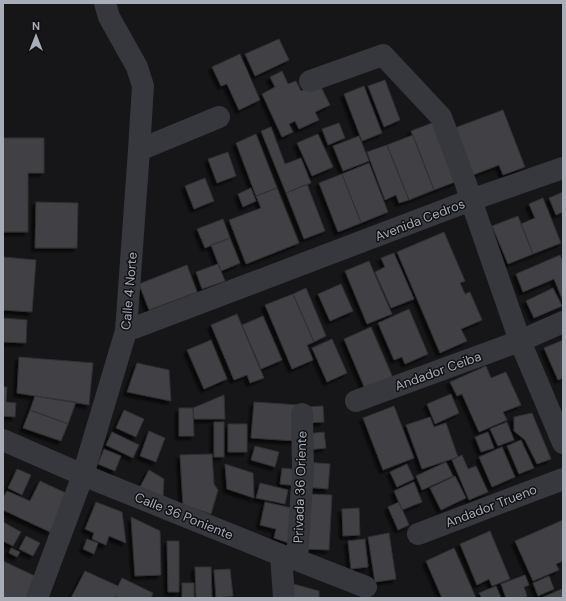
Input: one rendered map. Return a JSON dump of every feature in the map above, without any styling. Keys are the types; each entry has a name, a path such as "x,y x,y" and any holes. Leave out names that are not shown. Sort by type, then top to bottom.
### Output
{"street":[{"name":"Calle 4 Norte","path":"37,598 83,475 126,331 143,86 137,67 109,17 105,3"},
{"path":"310,81 383,55 441,117 471,200 563,168"},
{"path":"139,150 220,117"},
{"name":"Avenida Cedros","path":"126,331 471,200 520,340 563,443"},
{"name":"Andador Ceiba","path":"356,401 520,340 563,322"},
{"name":"Privada 36 Oriente","path":"284,598 303,470 302,414"},
{"name":"Calle 36 Poniente","path":"3,440 83,475 366,587"},
{"name":"Andador Trueno","path":"418,534 563,479"}],"building":[{"path":"279,39 289,60 255,76 245,54"},
{"path":"240,54 260,100 239,110 227,84 221,86 212,67"},
{"path":"282,71 288,84 296,81 301,91 319,83 330,105 315,112 319,120 299,129 295,121 289,124 293,132 282,137 262,94 275,87 270,77"},
{"path":"385,80 400,120 384,127 368,86"},
{"path":"364,86 382,133 362,141 344,94"},
{"path":"503,110 525,167 503,175 499,165 468,177 449,130"},
{"path":"437,121 460,180 434,190 411,131"},
{"path":"339,123 345,138 328,145 322,129"},
{"path":"271,127 285,164 301,158 311,183 286,193 261,131"},
{"path":"256,134 277,188 256,196 236,143"},
{"path":"318,134 333,167 312,176 297,143"},
{"path":"413,135 434,190 409,200 387,145"},
{"path":"359,136 369,161 343,171 333,146"},
{"path":"3,138 44,138 44,173 28,173 28,232 3,232"},
{"path":"387,145 409,200 399,203 396,195 385,200 367,152"},
{"path":"228,152 236,176 217,183 208,159"},
{"path":"369,163 388,212 361,223 342,174"},
{"path":"342,174 361,223 338,232 319,183"},
{"path":"205,178 214,201 194,209 185,186"},
{"path":"307,184 325,231 304,239 286,193"},
{"path":"251,188 256,201 243,207 238,194"},
{"path":"277,188 299,243 246,264 229,220 261,208 256,196"},
{"path":"563,192 563,212 556,215 549,198"},
{"path":"543,198 561,243 533,254 521,224 535,218 529,204"},
{"path":"36,202 78,203 77,248 35,248"},
{"path":"518,216 533,254 508,264 492,226"},
{"path":"223,219 230,238 205,248 197,229"},
{"path":"444,232 465,281 460,283 465,294 470,292 482,320 461,329 467,341 440,353 397,252"},
{"path":"230,238 240,263 221,271 211,245"},
{"path":"394,253 414,299 391,308 375,272 385,267 381,258"},
{"path":"560,255 563,262 563,301 554,279 523,292 516,274"},
{"path":"3,257 36,260 32,312 3,310"},
{"path":"369,261 392,314 367,324 345,271"},
{"path":"218,264 225,281 202,289 196,272"},
{"path":"187,265 197,292 149,310 139,284"},
{"path":"341,284 353,311 330,321 318,294"},
{"path":"306,288 326,336 314,342 293,294"},
{"path":"553,288 562,306 534,318 526,301"},
{"path":"293,294 314,342 307,345 313,360 292,369 265,305"},
{"path":"409,309 428,354 405,364 402,357 394,360 378,323"},
{"path":"237,314 264,378 250,383 247,375 234,380 211,325"},
{"path":"263,316 282,360 261,369 242,325"},
{"path":"3,318 27,320 26,343 3,342"},
{"path":"371,327 393,378 365,389 344,339"},
{"path":"332,339 347,373 327,382 312,348"},
{"path":"211,340 227,379 204,389 187,350"},
{"path":"563,340 563,378 558,380 544,348"},
{"path":"19,357 93,363 89,405 17,393"},
{"path":"137,363 169,370 171,401 127,392"},
{"path":"486,366 491,378 506,372 521,405 503,412 507,420 479,432 462,394 457,396 450,382"},
{"path":"3,387 7,387 6,402 16,403 15,417 3,416"},
{"path":"451,394 459,413 435,424 427,404"},
{"path":"224,395 225,419 194,419 193,408"},
{"path":"35,396 76,402 68,424 30,410"},
{"path":"254,402 300,405 297,441 251,438"},
{"path":"323,406 324,422 306,423 304,407"},
{"path":"394,406 414,458 383,470 363,418"},
{"path":"179,408 193,408 194,436 179,436"},
{"path":"30,410 68,424 61,441 23,428"},
{"path":"124,410 144,419 136,437 116,428"},
{"path":"532,413 551,459 537,464 525,440 514,431 514,417"},
{"path":"430,417 434,427 446,423 458,457 422,469 406,425"},
{"path":"214,422 224,422 224,457 214,457"},
{"path":"507,422 514,440 498,446 490,429"},
{"path":"228,424 247,424 247,452 228,452"},
{"path":"149,431 165,438 156,462 140,456"},
{"path":"112,432 139,445 133,458 106,445"},
{"path":"324,432 326,448 308,450 306,434"},
{"path":"488,432 494,448 481,452 475,437"},
{"path":"521,440 534,468 519,474 507,446"},
{"path":"255,446 279,452 275,467 251,460"},
{"path":"502,447 515,477 492,487 479,457"},
{"path":"104,449 121,456 115,471 98,464"},
{"path":"212,454 214,484 218,490 211,514 183,505 180,455"},
{"path":"462,455 468,469 476,466 488,492 469,500 452,460"},
{"path":"306,462 330,464 328,489 305,487"},
{"path":"446,462 453,476 422,490 416,476"},
{"path":"225,464 253,473 254,498 227,489"},
{"path":"407,464 414,479 397,487 390,472"},
{"path":"282,468 300,470 298,486 280,484"},
{"path":"17,469 31,475 22,495 8,488"},
{"path":"149,470 164,479 163,498 140,487"},
{"path":"455,476 466,498 441,510 430,488"},
{"path":"40,481 68,494 50,532 3,510 3,498 7,491 30,501"},
{"path":"414,482 422,502 402,510 394,491"},
{"path":"260,483 288,490 285,504 256,498"},
{"path":"308,494 332,495 329,550 304,549"},
{"path":"96,502 122,512 126,543 109,536 106,545 92,539 94,533 85,529"},
{"path":"265,502 296,509 292,544 274,538 276,529 260,525"},
{"path":"399,502 409,525 398,530 388,507"},
{"path":"359,508 360,535 343,536 342,509"},
{"path":"131,517 160,531 161,575 135,576"},
{"path":"563,520 563,561 556,564 559,570 533,581 515,541"},
{"path":"3,522 21,532 13,546 3,541"},
{"path":"490,531 510,579 492,586 489,579 477,585 460,544"},
{"path":"389,533 396,579 375,582 368,537"},
{"path":"26,536 40,543 33,556 19,549"},
{"path":"87,539 98,543 94,554 83,549"},
{"path":"365,539 368,567 351,569 348,541"},
{"path":"167,541 179,541 179,592 168,592"},
{"path":"11,548 20,552 17,557 9,553"},
{"path":"454,548 476,598 442,598 426,561"},
{"path":"3,561 39,578 29,598 3,598"},
{"path":"195,567 211,567 212,598 196,598"},
{"path":"230,569 233,596 216,598 214,570"},
{"path":"85,571 118,586 122,578 153,593 151,598 119,598 115,596 114,598 71,598"},
{"path":"525,575 529,585 524,587 527,596 522,598 506,598 501,584"},
{"path":"549,576 554,589 538,596 533,583"},
{"path":"182,583 194,583 194,598 182,598"},
{"path":"290,583 319,591 319,598 291,598"},
{"path":"496,586 501,598 482,598 479,593"},
{"path":"562,589 563,598 541,598"}]}
